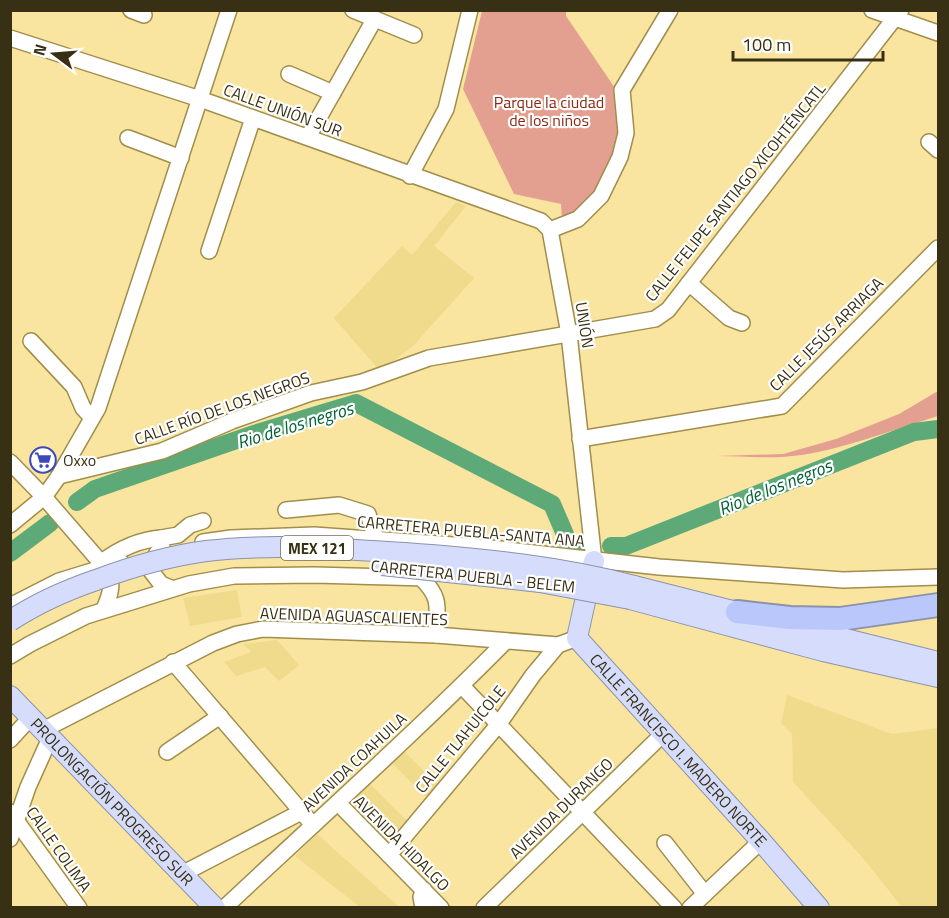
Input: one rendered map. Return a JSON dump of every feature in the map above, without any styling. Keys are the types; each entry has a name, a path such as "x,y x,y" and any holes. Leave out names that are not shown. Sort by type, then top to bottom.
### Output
{"highway":[{"path":"737,612 790,618 840,619 939,605"}],"main road":[{"name":"CARRETERA PUEBLA - BELEM","path":"10,621 67,590 161,560 205,551 258,547 350,550 508,561 558,568 823,651 939,677"},
{"name":"CARRETERA PUEBLA - BELEM","path":"11,650 25,627 75,602 153,576 196,566 239,561 289,560 365,564 495,576 585,589 632,592 737,612 939,662"},
{"name":"CALLE FRANCISCO I. MADERO NORTE","path":"593,570 577,638 819,908"},
{"name":"PROLONGACIÓN PROGRESO SUR","path":"10,696 214,908"}],"street":[{"path":"10,525 44,497 60,476 98,408 229,10"},
{"path":"353,10 414,35"},
{"path":"546,226 578,219 601,196 620,157 626,133 622,90 670,10"},
{"path":"872,10 898,14 939,33"},
{"path":"410,176 446,109 467,11"},
{"name":"CALLE FELIPE SANTIAGO XICOHTÉNCATL","path":"429,358 655,319 668,310 898,14"},
{"path":"308,137 374,20"},
{"name":"CALLE UNIÓN SUR","path":"10,38 200,99 410,176 491,202 546,226"},
{"path":"289,74 333,93"},
{"path":"209,251 253,118"},
{"path":"128,138 181,158"},
{"name":"UNIÓN","path":"546,226 569,334 593,570"},
{"name":"CALLE JESÚS ARRIAGA","path":"580,439 782,406 939,248"},
{"path":"689,283 729,318 742,323"},
{"path":"31,341 74,387 83,408 92,418"},
{"name":"CALLE RÍO DE LOS NEGROS","path":"60,476 162,451 232,421 312,393 362,382 429,358"},
{"path":"10,462 104,564 112,581 105,609"},
{"path":"286,510 339,505 368,514 375,539"},
{"path":"171,588 161,584 151,571 152,562 161,546 190,525 203,520"},
{"name":"CARRETERA PUEBLA-SANTA ANA","path":"10,606 59,581 161,546 231,538 314,535 482,547 593,570 843,580 939,577"},
{"name":"CARRETERA PUEBLA - BELEM","path":"11,650 105,609 171,588 234,576 314,575 468,580 495,576"},
{"path":"421,578 434,590 437,601 436,635"},
{"name":"AVENIDA AGUASCALIENTES","path":"10,740 41,728 173,662 237,634 263,629 436,635 558,645 577,638"},
{"name":"AVENIDA COAHUILA","path":"224,908 462,687 506,641"},
{"name":"CALLE TLAHUICOLE","path":"389,855 498,725 533,675 558,645"},
{"path":"173,662 313,825"},
{"path":"462,687 674,908"},
{"path":"167,752 220,716"},
{"path":"10,839 14,815 28,787 41,728"},
{"name":"AVENIDA DURANGO","path":"484,908 663,734"},
{"name":"AVENIDA HIDALGO","path":"338,803 441,908"},
{"path":"182,874 302,812"},
{"name":"CALLE COLIMA","path":"14,815 79,908"},
{"path":"690,908 761,841"},
{"path":"665,843 705,894"},
{"path":"423,908 421,897 424,890"}],"shaded area":[{"path":"456,202 466,206 434,246 474,278 413,346 380,371 334,318 402,246 412,255"},
{"path":"237,590 242,617 190,626 183,598"},
{"path":"277,640 299,665 279,681 265,667 236,676 224,662 251,652 243,644"},
{"path":"787,695 892,734 938,728 938,907 902,907 863,858 793,782 792,734 781,723"},
{"path":"404,751 443,790 432,803 392,763"},
{"path":"370,784 412,826 390,852 344,809"},
{"path":"317,834 399,907 360,907 295,856"}],"green space":[{"name":"Parque la ciudad de los niños","path":"482,11 566,11 566,16 617,91 617,156 597,197 577,216 562,220 561,204 514,194 463,89"},
{"path":"938,391 938,416 860,441 800,455 716,456 783,454 836,439 899,414"}],"waterway":[{"name":"Rio de los negros","path":"77,502 95,489 254,434 356,403 552,504 570,546 582,546"},
{"name":"Rio de los negros","path":"611,546 626,546 914,432 938,429"},
{"name":"Rio de los negros","path":"10,553 50,523"}],"place":[{"name":"Oxxo","path":"43,460"}]}
